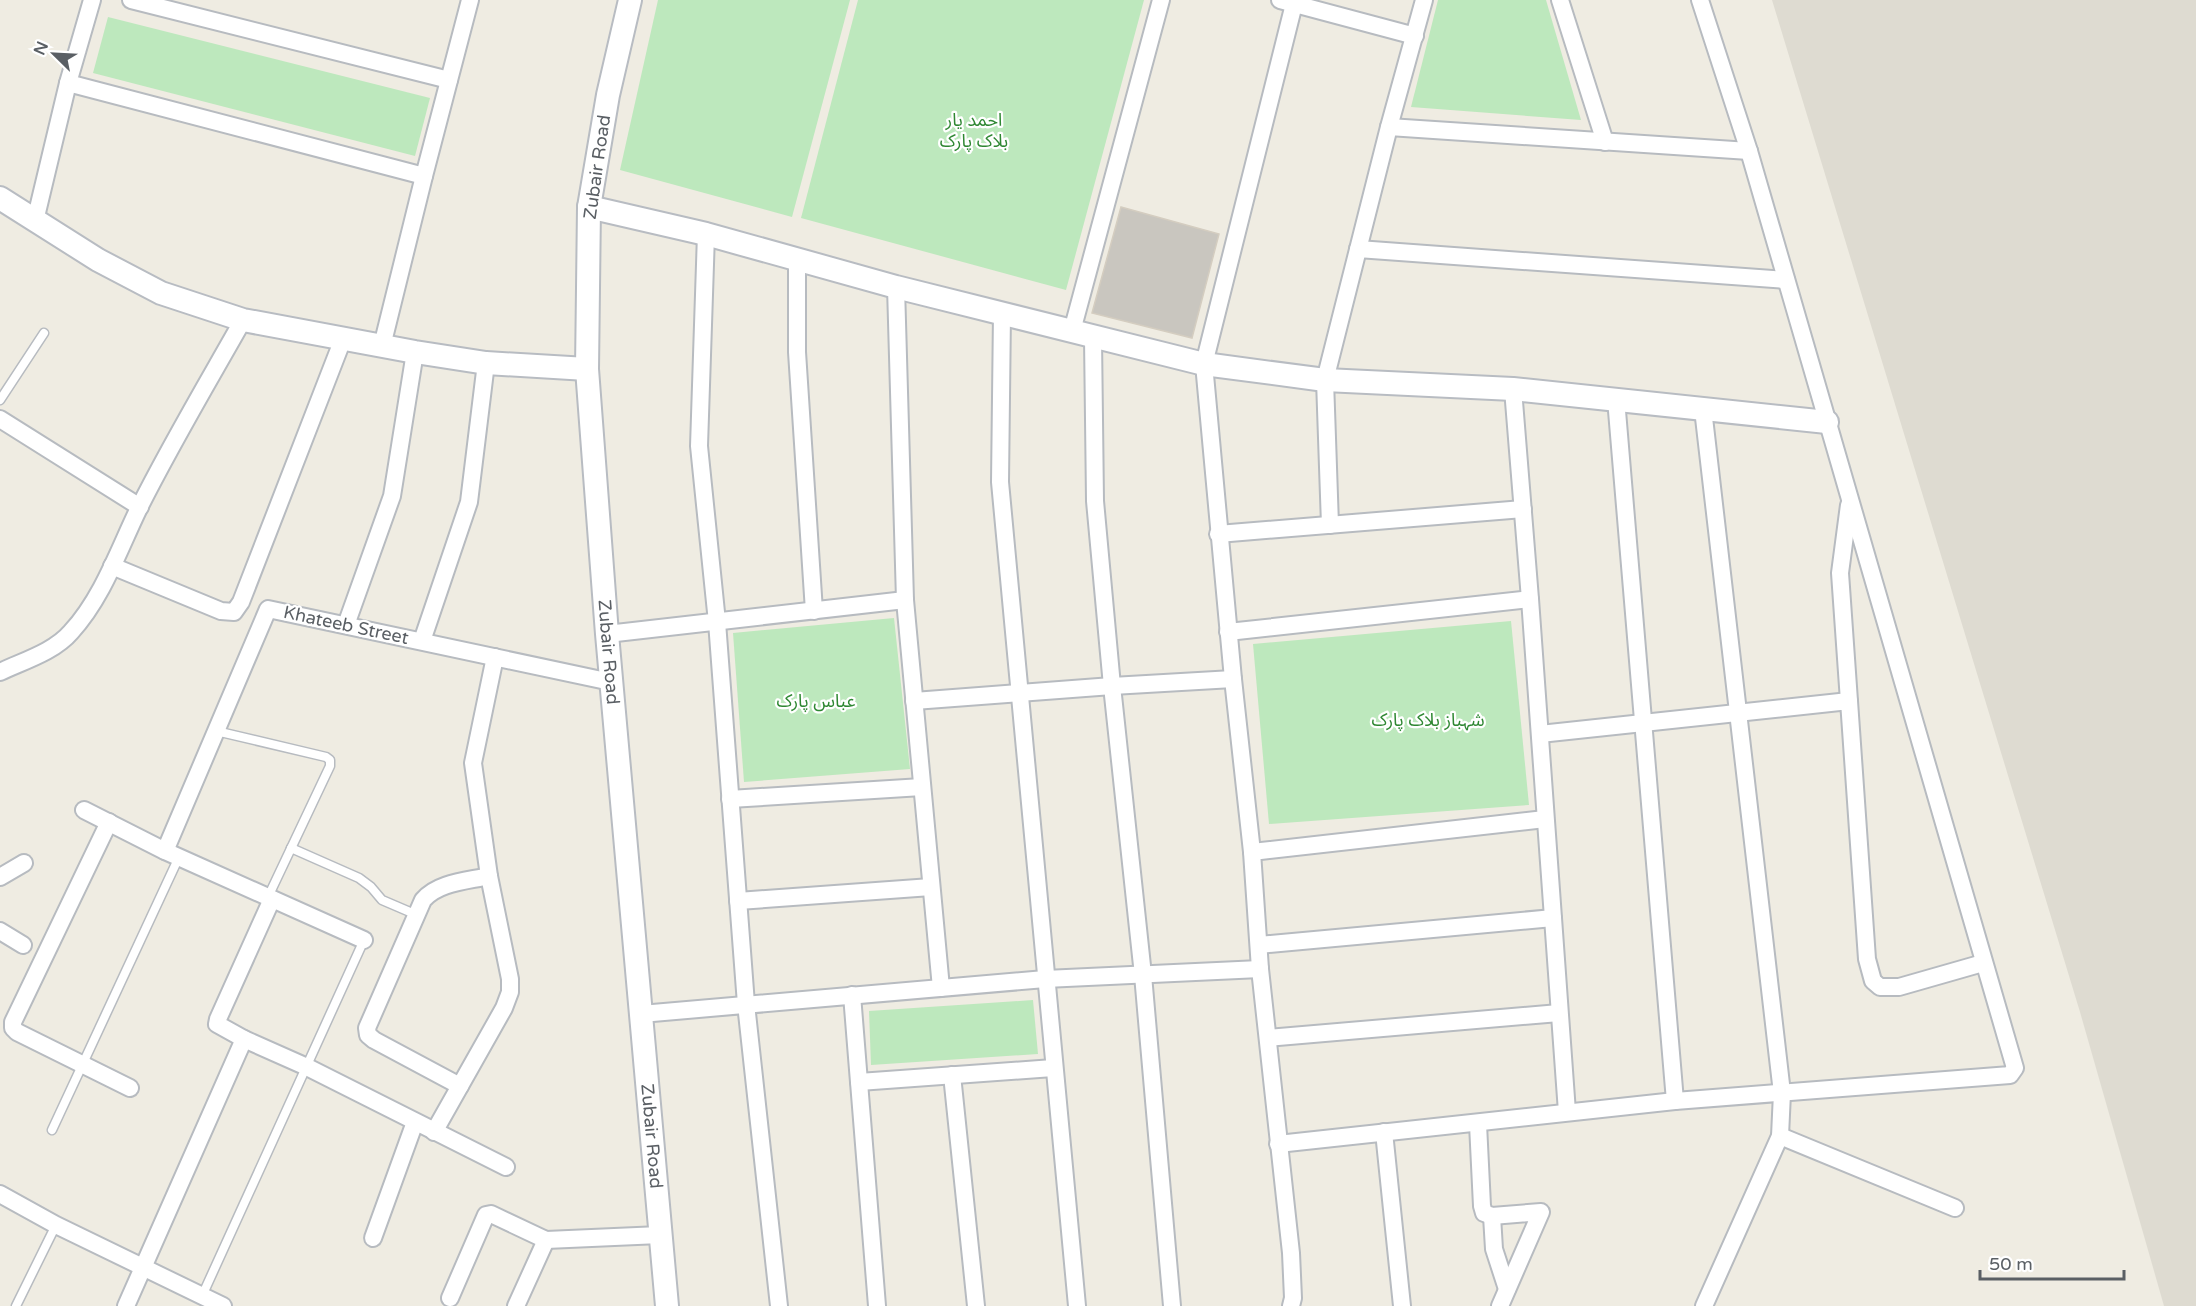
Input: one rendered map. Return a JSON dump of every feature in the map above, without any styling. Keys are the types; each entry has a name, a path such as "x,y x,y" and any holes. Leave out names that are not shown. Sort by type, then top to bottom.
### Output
{"street":[{"path":"35,221 68,83 92,0"},
{"path":"131,0 449,80"},
{"path":"382,346 471,0"},
{"name":"Zubair Road","path":"630,0 608,95 589,207 587,369 611,682 667,1306"},
{"path":"1161,0 1082,334 1112,686 1143,975 1172,1306"},
{"path":"1330,525 1325,380 1389,127 1424,0"},
{"path":"1560,0 1605,142"},
{"path":"1278,1144 1675,1101 2010,1075 2015,1068 1749,151 1700,0"},
{"path":"1291,1306 1293,1298 1291,1253 1260,969 1252,852 1218,534 1204,364 1289,1 1414,36"},
{"path":"68,83 424,176"},
{"path":"1389,127 1749,151"},
{"path":"0,198 98,260 161,293 243,320 486,363 587,369"},
{"path":"589,207 706,234 896,286 1204,364 1325,380 1513,389 1827,422"},
{"path":"706,234 699,446 717,622 746,1004 779,1306"},
{"path":"1358,249 1786,280"},
{"path":"797,260 797,352 814,611"},
{"path":"896,286 905,600 941,988"},
{"path":"1002,313 1000,482 1077,1306"},
{"path":"0,672 55,646 70,634 85,615 112,566 140,507 243,320"},
{"path":"112,566 221,611 234,612 241,602 343,339"},
{"path":"346,625 392,496 415,352"},
{"path":"422,641 469,502 486,363"},
{"path":"1513,389 1567,1112"},
{"path":"1616,399 1675,1101"},
{"path":"1703,409 1782,1093 1780,1136 1710,1304"},
{"path":"0,419 140,507"},
{"path":"1850,497 1840,573 1867,959 1873,981 1880,987 1899,987 1983,963"},
{"path":"1218,534 1523,509"},
{"path":"1228,632 1530,599"},
{"path":"607,634 905,600"},
{"path":"241,602 268,609"},
{"name":"Khateeb Street","path":"172,854 216,731 268,609 611,682"},
{"path":"434,1132 504,1008 510,992 510,979 489,876 473,763 495,657"},
{"path":"914,701 1233,679"},
{"path":"1540,734 1849,701"},
{"path":"730,799 922,787"},
{"path":"84,810 172,854 364,940"},
{"path":"1252,852 1545,819"},
{"path":"109,822 13,1022 13,1028 130,1088"},
{"path":"0,877 24,864"},
{"path":"460,1086 374,1040 368,1035 368,1028 423,900 430,891 489,876"},
{"path":"738,901 931,886"},
{"path":"270,898 217,1024 506,1167"},
{"path":"1259,945 1553,918"},
{"path":"0,932 23,945"},
{"path":"641,1014 1045,979 1260,969"},
{"path":"852,995 877,1306"},
{"path":"1268,1038 1559,1013"},
{"path":"126,1306 244,1039"},
{"path":"859,1082 1053,1068"},
{"path":"952,1075 976,1306"},
{"path":"373,1238 415,1122"},
{"path":"1478,1124 1484,1213 1492,1216 1541,1212 1500,1306"},
{"path":"1384,1132 1402,1306"},
{"path":"1780,1136 1955,1208"},
{"path":"0,1194 56,1225 223,1306"},
{"path":"450,1298 486,1215 491,1214 546,1240 660,1235"},
{"path":"1492,1216 1494,1249 1507,1289"},
{"path":"516,1306 546,1240"}],"lane":[{"path":"0,400 44,333"},
{"path":"216,731 326,757 330,760 330,766 270,898"},
{"path":"291,848 359,878 382,900 417,915"},
{"path":"52,1130 172,854"},
{"path":"202,1296 364,940"},
{"path":"16,1306 56,1225"}],"shaded area":[{"path":"1772,0 2196,0 2196,1306 2164,1306 2080,1012"}],"green space":[{"path":"658,0 850,0 792,217 620,170"},
{"name":"احمد یار بلاک پارک","path":"858,0 1144,0 1066,290 801,218"},
{"path":"1438,0 1546,0 1581,120 1411,107"},
{"path":"108,17 430,98 415,156 93,73"},
{"name":"عباس پارک","path":"894,618 910,769 744,782 733,633"},
{"name":"شہباز بلاک پارک","path":"1511,621 1529,805 1269,824 1253,644"},
{"path":"1033,1000 1038,1054 871,1065 869,1011"}],"building":[{"path":"1121,207 1219,234 1192,338 1092,313"}]}
